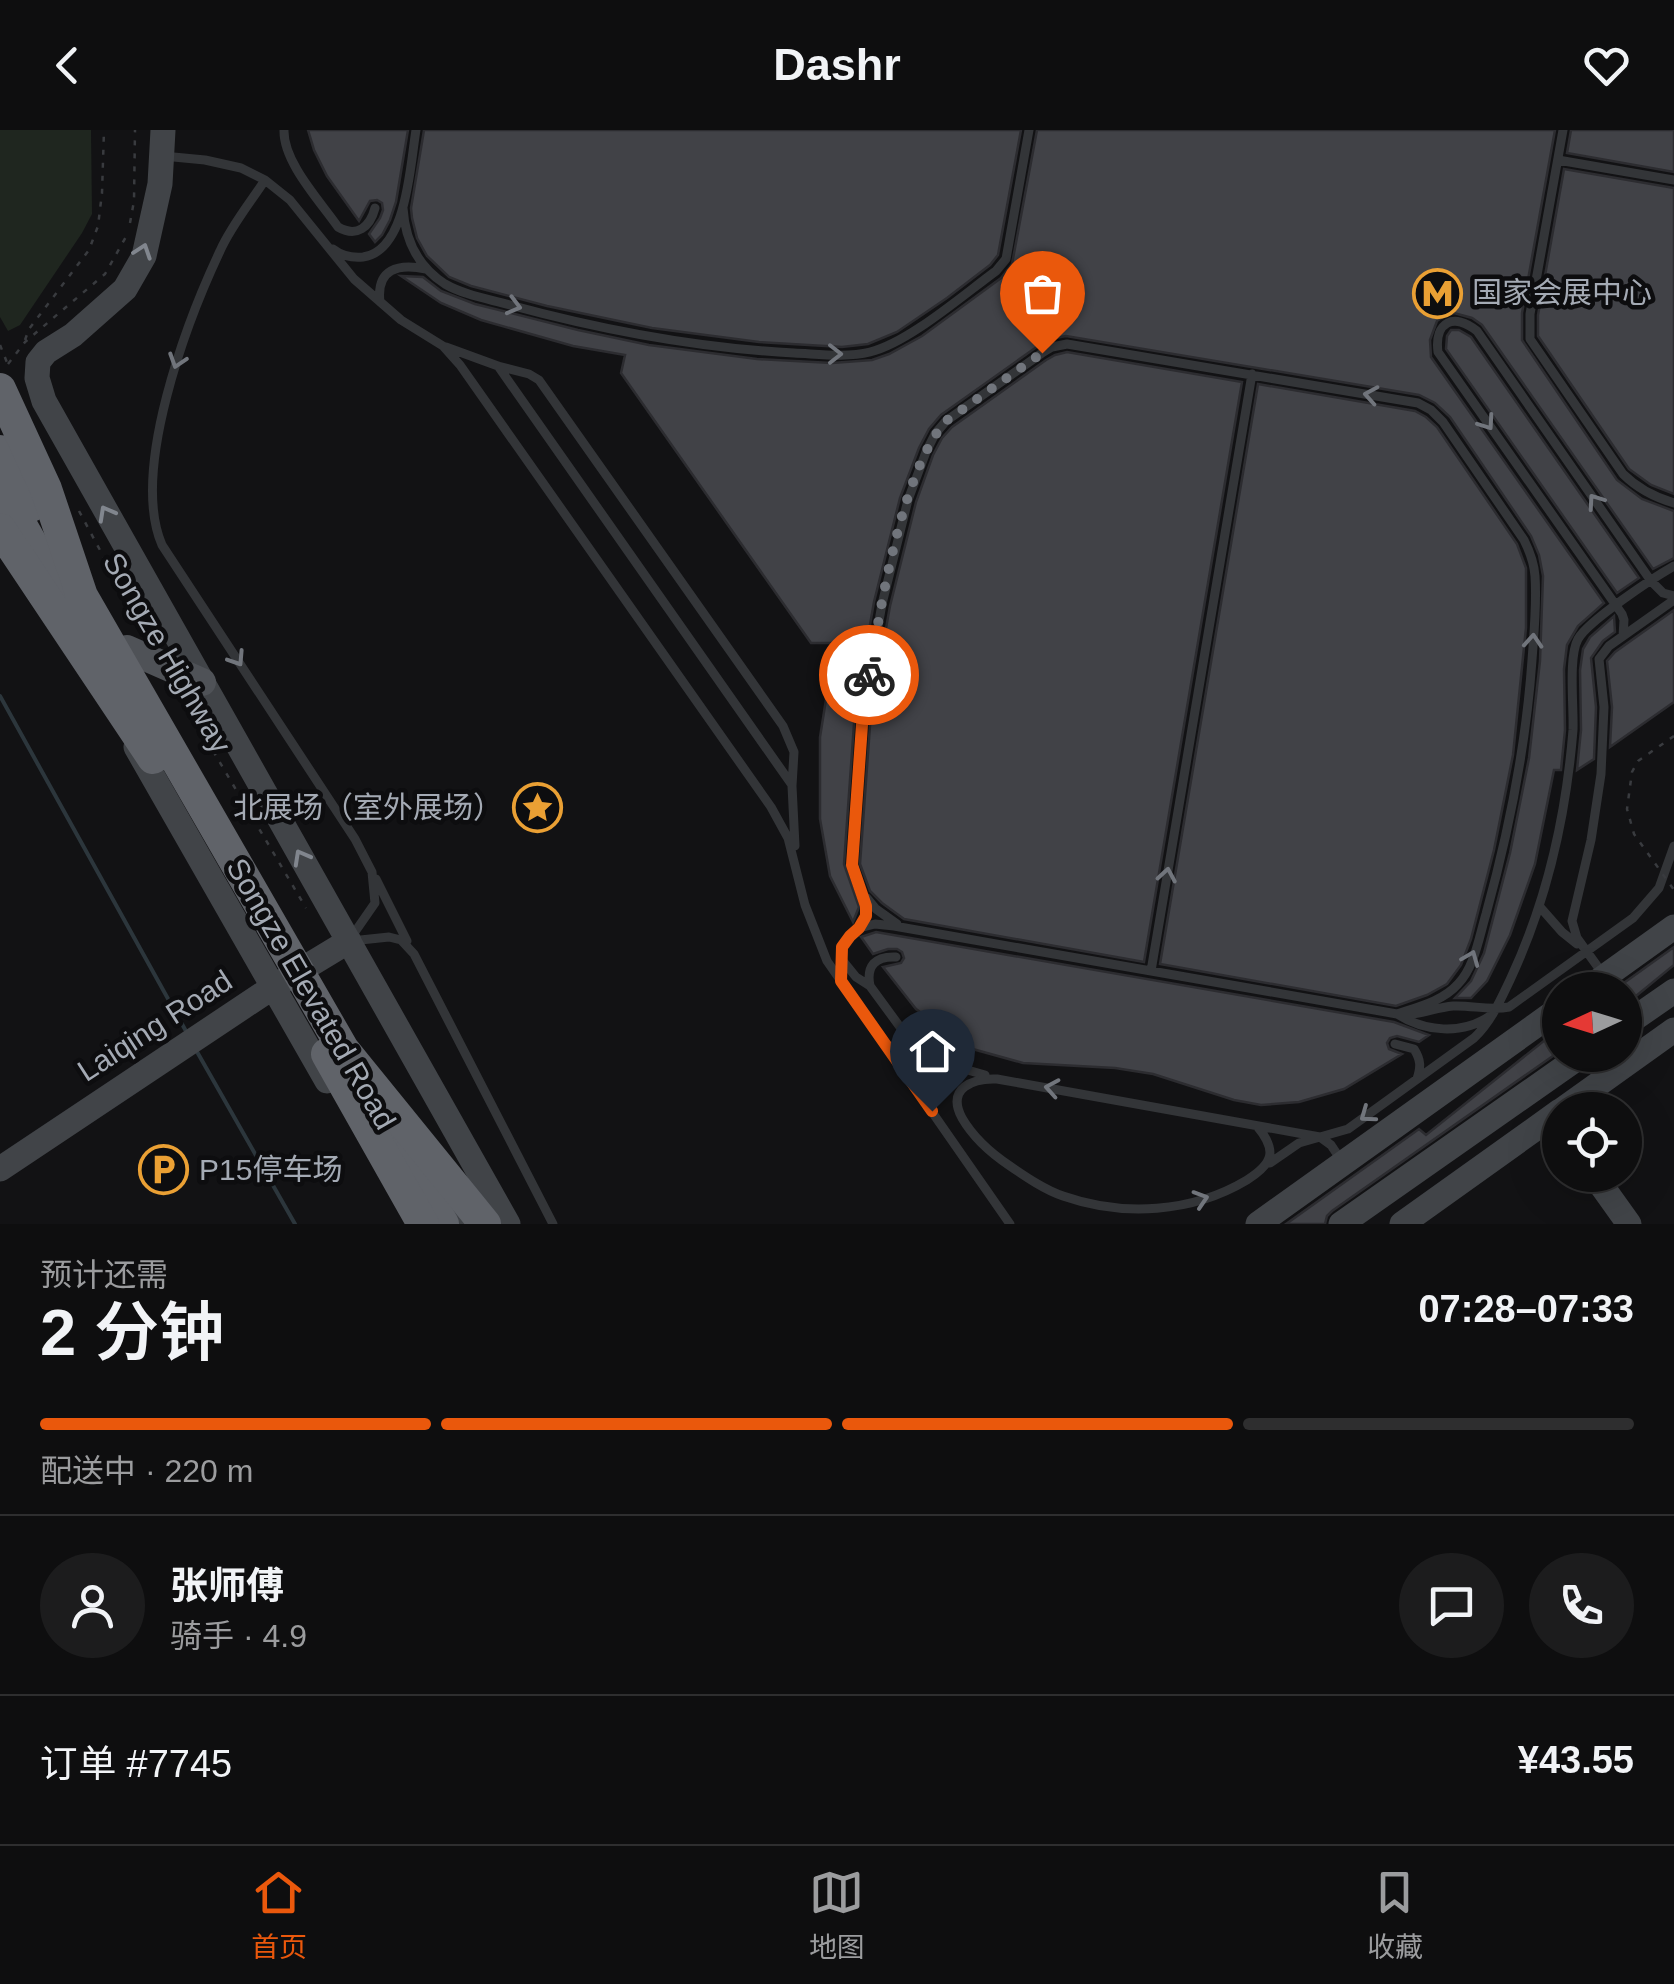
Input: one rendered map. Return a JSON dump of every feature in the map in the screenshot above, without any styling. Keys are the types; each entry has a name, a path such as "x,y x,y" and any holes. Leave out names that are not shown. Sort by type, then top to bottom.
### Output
{"highway":[{"path":"4,377 82,596"},
{"name":"Songze Elevated Road","path":"0,451 443,1224"},
{"name":"Songze Elevated Road","path":"0,488 424,1224"},
{"path":"0,529 182,801"},
{"path":"344,1049 485,1224"}],"main road":[{"path":"163,130 160,184 144,256 125,289 38,362 37,378 44,401 508,1224"},
{"name":"Songze Highway","path":"0,425 462,1224"},
{"path":"0,510 409,1224"},
{"path":"127,648 202,682"},
{"path":"1611,972 1674,928"},
{"name":"Laiqing Road","path":"0,1169 274,987 349,942"},
{"path":"1642,1013 1674,991"},
{"path":"1258,1224 1542,1021"},
{"path":"1591,1092 1674,1030"},
{"path":"1341,1224 1558,1072"},
{"path":"1402,1224 1542,1128"},
{"path":"1606,1192 1629,1224"},
{"path":"1270,1224 1300,1195"}],"lane":[{"path":"284,130 284,141 294,164 338,226 358,232 372,219 375,208"},
{"path":"323,241 353,258 383,249 392,238 403,208 416,130"},
{"path":"403,208 411,246 426,269 448,286 472,294 541,314 685,342 770,352 865,354 891,346 996,270 1006,258 1029,130"},
{"path":"1562,130 1530,314 1530,339 1622,474 1634,485 1674,504"},
{"path":"162,156 241,168 265,180 290,200 354,279 402,320 443,346 539,380 790,740 797,873"},
{"path":"1558,160 1674,180"},
{"path":"265,180 221,248 173,370 158,440 154,527 162,545 355,839 553,1224"},
{"path":"380,302 378,290 391,270 403,266 426,269"},
{"path":"1623,636 1624,620 1616,606 1438,352 1439,331 1446,324 1464,322 1477,331 1651,581 1662,593 1674,598"},
{"path":"913,930 876,909 864,894 852,865 863,711 882,604 908,500 935,434 946,421 1042,353 1067,344 1252,374 1418,403 1431,410 1524,540 1532,558 1536,592 1534,632 1518,778 1501,860 1474,955 1458,985 1428,1004 1398,1014"},
{"path":"443,346 460,364 771,806 788,838 814,934 827,961 1010,1224"},
{"path":"498,366 792,786"},
{"path":"1151,972 1252,374"},
{"path":"997,1079 978,1078 968,1083 958,1102 961,1116 993,1154 1060,1196 1134,1210 1177,1206 1234,1187 1299,1143 1348,1130 1474,1038 1496,1010 1540,907 1560,824 1571,755 1575,644 1590,624 1674,566"},
{"path":"1593,972 1588,952 1577,938 1572,921 1601,774 1604,706 1599,659 1609,646 1674,598"},
{"path":"859,928 875,924 913,930 1398,1014 1416,1016 1452,1006 1496,1010 1509,1007 1634,918 1659,888 1674,846"},
{"path":"349,942 375,903 372,872"},
{"path":"841,981 842,947 866,916 864,894"},
{"path":"1540,907 1562,932 1588,952"},
{"path":"349,942 389,937 402,940 414,954"},
{"path":"870,986 870,966 876,959 896,956"},
{"path":"843,960 870,986 922,1057 997,1079 1320,1137 1343,1163"},
{"path":"1398,1014 1412,1024 1450,1029 1486,1019 1496,1010"},
{"path":"1395,1044 1414,1049 1421,1068 1416,1080"},
{"path":"1257,1126 1271,1147 1265,1167"}],"path":[{"path":"4,377 29,330 89,250 98,226 104,130"},
{"path":"25,342 105,274 128,232 134,201 136,130"},
{"path":"1674,736 1638,762 1632,772 1627,809 1634,834 1674,890"}],"shaded area":[{"path":"0,130 91,130 92,214 20,325 8,331 0,317"}],"building":[{"path":"308,130 408,130 396,202 390,220 375,242 369,234 380,218 382,203 370,201 359,221 327,176"},
{"path":"424,130 1021,130 998,255 990,265 897,332 868,344 842,347 759,342 652,328 547,306 449,277 427,256 412,218"},
{"path":"1037,130 1555,130 1522,313 1522,340 1617,480 1642,499 1674,511 1674,558 1653,569 1482,325 1454,313 1437,321 1430,340 1431,357 1604,603 1578,626 1567,645 1561,770 1554,770 1535,864 1510,935 1487,981 1471,998 1455,998 1471,981 1484,953 1529,758 1540,661 1543,576 1531,536 1450,417 1435,403 1419,395 1066,336 1038,346 941,415 919,448 900,498 874,602 855,710 844,864 859,907 853,922 830,876 820,819 820,737 835,643 811,643 621,373 625,355 573,346 481,320 441,303 401,276 423,277 441,291 475,304 649,345 757,359 832,363 872,360 922,336 1001,278 1012,264"},
{"path":"1571,130 1674,130 1674,172 1567,153"},
{"path":"1564,169 1674,188 1674,494 1651,485 1629,469 1538,336 1538,315"},
{"path":"1451,330 1471,337 1639,578 1617,593 1446,349"},
{"path":"1067,352 1242,382 1144,962 904,919 870,891 860,864 871,712 890,606 916,502 933,455 952,427 1046,360"},
{"path":"1258,384 1415,411 1426,417 1437,427 1517,544 1526,568 1526,628 1513,755 1471,939 1461,965 1447,984 1396,1006 1160,964"},
{"path":"1674,610 1674,702 1610,747 1612,707 1607,661"},
{"path":"1614,616 1615,632 1591,658 1596,707 1594,759 1577,770 1583,649 1590,637"},
{"path":"876,932 1394,1022 1429,1035 1419,1042 1390,1038 1389,1049 1402,1054 1344,1089 1299,1102 1261,1105 1153,1074 1023,1063 969,1048 916,1009 883,967 901,963 902,952 888,949 873,954 861,937"},
{"path":"1674,947 1674,965 1642,991 1639,972"},
{"path":"1542,1042 1542,1064 1332,1211 1325,1224 1286,1224 1419,1129 1426,1135"}],"waterway":[{"path":"0,696 187,1033"},
{"path":"196,1050 295,1224"}],"way so far":[{"path":"869,675 908,500 935,434 946,421 1042,353"}],"place":[{"name":"国家会展中心","path":"1437,293"},
{"name":"北展场（室外展场）","path":"538,808"},
{"name":"P15停车场","path":"164,1170"}],"route":[{"path":"869,675 852,865 864,894 866,916 842,947 841,981 932,1111"}]}
